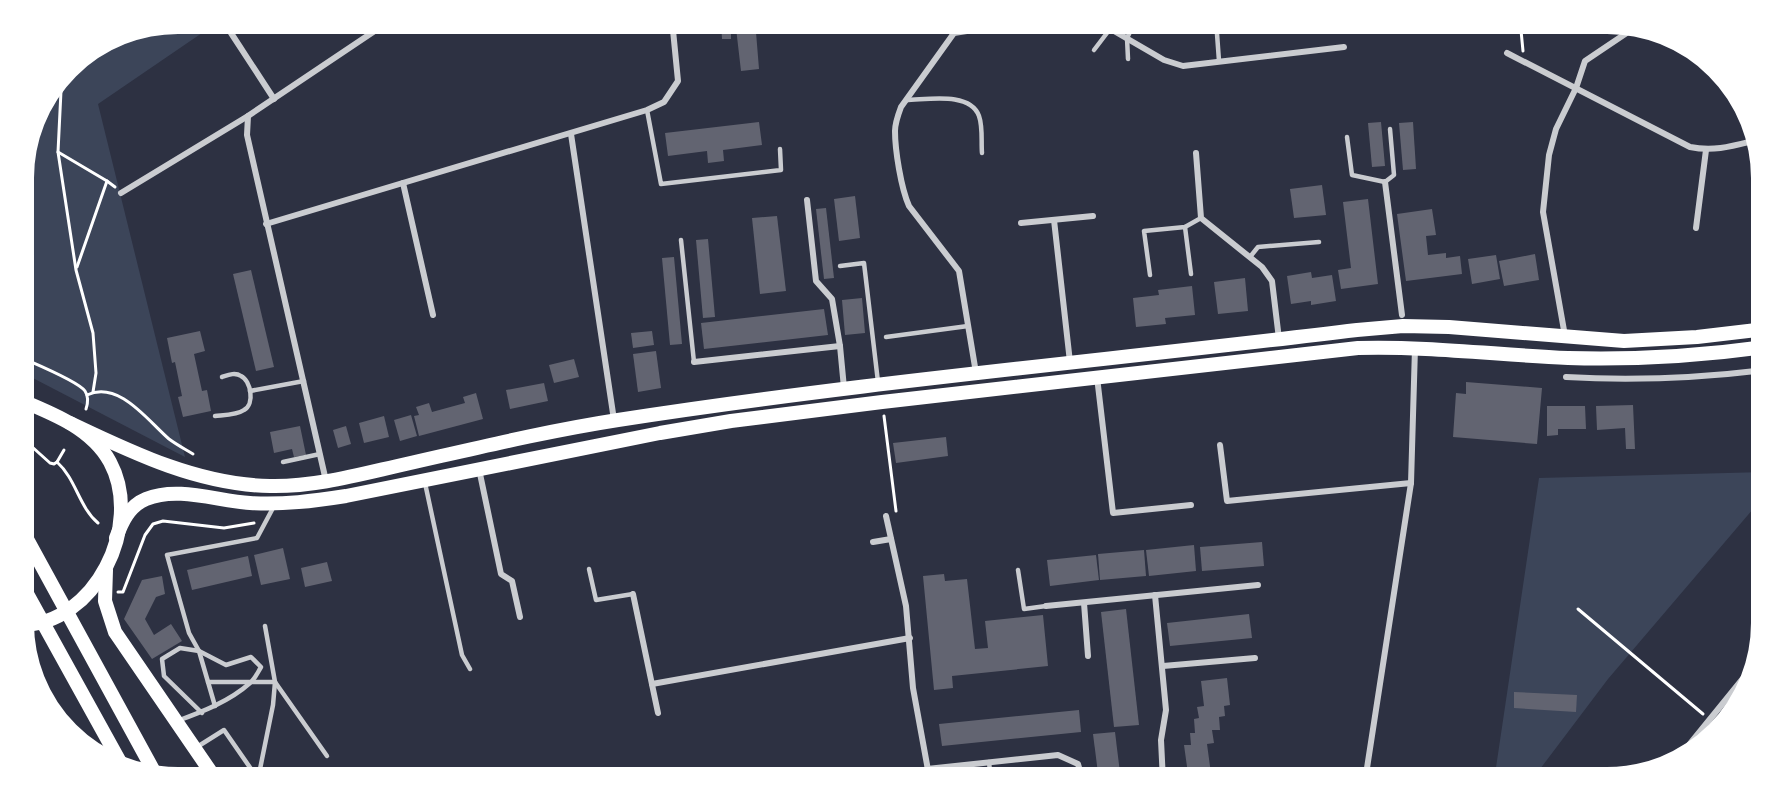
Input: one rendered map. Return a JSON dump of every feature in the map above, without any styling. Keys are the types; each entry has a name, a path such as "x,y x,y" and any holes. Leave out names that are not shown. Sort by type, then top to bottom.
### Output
{"highway":[{"path":"30,404 140,455 195,474 224,481 273,486 326,481 541,433 614,421 844,388 1279,340 1402,320 1565,337 1624,340 1697,338 1755,330"},
{"path":"116,538 129,512 143,500 154,496 168,494 279,504 328,499 650,434 731,421 1097,377 1332,351 1415,348 1568,358 1624,359 1698,355 1755,348"},
{"path":"70,423 98,446 114,472 121,506 104,591 107,611 115,632 210,771"},
{"path":"30,544 152,769"},
{"path":"30,624 58,616 83,600 98,580 110,557"},
{"path":"30,599 118,758"}],"street":[{"path":"121,193 248,116 376,30"},
{"path":"266,225 571,134 647,110 664,102 678,81 673,30"},
{"path":"973,30 954,33 906,100 899,113 895,131 904,195 909,206 959,271 976,374"},
{"path":"1113,30 1164,60 1183,66 1344,47"},
{"path":"1565,337 1543,212 1548,164 1556,129 1576,88 1585,61 1629,32"},
{"path":"231,33 274,99"},
{"path":"1507,53 1690,147 1720,150 1750,142"},
{"path":"248,116 247,135 266,225 326,481"},
{"path":"571,134 614,421"},
{"path":"1696,228 1706,150"},
{"path":"1196,153 1201,218 1262,267 1272,281 1279,340"},
{"path":"1385,182 1402,320"},
{"path":"403,183 433,315"},
{"path":"807,200 816,280 832,299 844,388"},
{"path":"1021,224 1093,216"},
{"path":"1054,220 1070,363"},
{"path":"694,362 840,346"},
{"path":"1367,771 1411,483 1415,348"},
{"path":"1566,377 1651,379 1755,371"},
{"path":"1097,377 1113,513 1191,505"},
{"path":"1220,444 1227,501 1411,483"},
{"path":"479,469 501,574 512,580 520,617"},
{"path":"886,516 906,606 913,688 927,769 1058,755 1078,764 1080,771"},
{"path":"873,542 891,539"},
{"path":"1046,606 1258,585"},
{"path":"633,594 658,713"},
{"path":"1155,595 1166,710 1161,740 1163,771"},
{"path":"1084,603 1088,656"},
{"path":"652,684 910,638"},
{"path":"1163,666 1255,658"},
{"path":"1687,747 1745,675"}],"lane":[{"path":"1094,51 1109,30"},
{"path":"1128,59 1127,38 1131,30"},
{"path":"1217,30 1219,61"},
{"path":"906,100 954,99 969,104 978,113 980,119 982,153"},
{"path":"647,110 662,184 781,170 780,149"},
{"path":"1347,137 1352,175 1385,182 1394,175 1390,129"},
{"path":"1150,275 1144,231 1185,227 1201,218"},
{"path":"1185,227 1191,274"},
{"path":"681,240 694,362"},
{"path":"1250,257 1258,247 1319,242"},
{"path":"840,266 864,263 879,384"},
{"path":"886,337 968,326"},
{"path":"215,416 243,411 250,401 248,384 240,375 222,376"},
{"path":"250,391 304,381"},
{"path":"282,462 320,454"},
{"path":"425,480 462,655 470,669"},
{"path":"215,706 199,651 189,633 167,555 257,538 271,510 279,504"},
{"path":"589,569 596,600 633,594"},
{"path":"1018,570 1024,609 1046,606"},
{"path":"259,771 273,705 275,682 265,626"},
{"path":"176,721 202,712 215,706 251,682 261,667 251,657 226,665 199,651 180,648 162,659 164,676 202,712"},
{"path":"208,682 275,682"},
{"path":"275,682 327,756"},
{"path":"195,748 224,730 251,771"},
{"path":"989,762 990,771"}],"path":[{"path":"1521,30 1524,62"},
{"path":"60,91 58,152 76,270 93,333 95,380 93,392"},
{"path":"58,152 107,181 121,193"},
{"path":"76,270 107,181"},
{"path":"30,362 79,385 87,395 86,409"},
{"path":"87,395 93,392 105,392 126,401 171,440 193,454"},
{"path":"883,413 896,514 886,516"},
{"path":"30,445 54,464 64,450"},
{"path":"57,462 70,476 90,515 98,523"},
{"path":"104,591 123,592 141,540 150,527 162,521 224,528 267,521"},
{"path":"1578,609 1709,719"}],"shaded area":[{"path":"169,30 206,30 98,104 185,457 30,377 30,169 41,121 55,96 80,67 104,50 131,38"},
{"path":"1755,472 1755,507 1608,679 1539,771 1495,771 1539,478"}],"building":[{"path":"721,30 731,30 731,39 722,39"},
{"path":"736,30 756,30 759,69 741,71"},
{"path":"759,122 762,145 723,150 724,161 708,163 707,151 668,156 665,133"},
{"path":"1381,122 1385,166 1372,167 1368,123"},
{"path":"1413,122 1416,169 1403,170 1399,123"},
{"path":"1322,185 1326,215 1294,218 1290,189"},
{"path":"855,196 860,238 839,241 834,199"},
{"path":"1368,199 1378,284 1341,289 1338,270 1351,268 1343,202"},
{"path":"826,208 834,278 824,279 816,209"},
{"path":"1432,209 1436,235 1426,236 1428,255 1446,253 1446,258 1460,256 1462,274 1406,281 1397,214"},
{"path":"777,216 786,291 760,294 752,218"},
{"path":"708,239 715,317 703,318 696,240"},
{"path":"1535,254 1539,280 1504,286 1499,261"},
{"path":"1496,255 1500,279 1472,284 1468,259"},
{"path":"674,257 682,344 670,345 662,258"},
{"path":"251,270 274,367 256,371 233,274"},
{"path":"1311,272 1312,278 1332,275 1336,301 1311,305 1311,301 1291,304 1287,276"},
{"path":"1245,278 1248,311 1218,314 1214,282"},
{"path":"1192,286 1195,315 1165,318 1166,324 1136,327 1133,298 1159,295 1158,290"},
{"path":"862,298 865,333 845,335 842,300"},
{"path":"824,309 828,335 704,349 701,323"},
{"path":"200,331 205,351 194,354 202,391 207,390 211,411 183,417 178,397 182,396 167,338"},
{"path":"652,331 654,345 633,348 631,333"},
{"path":"656,351 661,388 638,392 633,354"},
{"path":"574,359 579,377 554,383 549,365"},
{"path":"1466,382 1542,388 1537,444 1453,437 1456,393 1466,394"},
{"path":"544,383 548,401 510,409 506,390"},
{"path":"476,393 483,419 419,436 414,416 419,415 416,407 429,403 432,412 465,403 463,397"},
{"path":"1633,405 1635,449 1626,449 1625,428 1597,430 1596,406"},
{"path":"1547,406 1585,406 1586,429 1558,429 1558,435 1547,436"},
{"path":"411,415 417,436 400,441 394,420"},
{"path":"384,416 389,437 364,443 359,423"},
{"path":"300,426 306,455 294,457 292,449 274,453 270,432"},
{"path":"346,426 351,444 338,448 333,430"},
{"path":"946,437 948,456 896,463 893,443"},
{"path":"1262,542 1264,566 1202,571 1200,547"},
{"path":"1194,545 1196,571 1149,576 1146,550"},
{"path":"283,548 290,579 261,585 254,555"},
{"path":"1144,550 1146,576 1100,580 1098,554"},
{"path":"1096,555 1099,580 1050,586 1047,560"},
{"path":"248,556 252,576 192,590 187,570"},
{"path":"327,562 332,581 305,587 301,568"},
{"path":"944,574 945,581 967,579 975,649 988,648 985,621 1043,615 1048,666 952,676 953,688 934,690 923,576"},
{"path":"162,576 165,594 156,597 145,619 154,635 171,624 182,641 152,659 124,619 142,580"},
{"path":"1126,609 1139,725 1114,727 1101,612"},
{"path":"1249,614 1252,638 1170,646 1167,623"},
{"path":"1227,678 1230,705 1224,706 1225,716 1219,717 1220,730 1212,730 1214,743 1207,744 1211,771 1188,771 1184,745 1191,745 1190,733 1195,733 1194,719 1199,718 1197,707 1204,706 1201,681"},
{"path":"1514,692 1577,695 1576,712 1514,708"},
{"path":"1079,710 1081,732 942,746 939,724"},
{"path":"1115,732 1120,771 1098,771 1093,734"}]}
